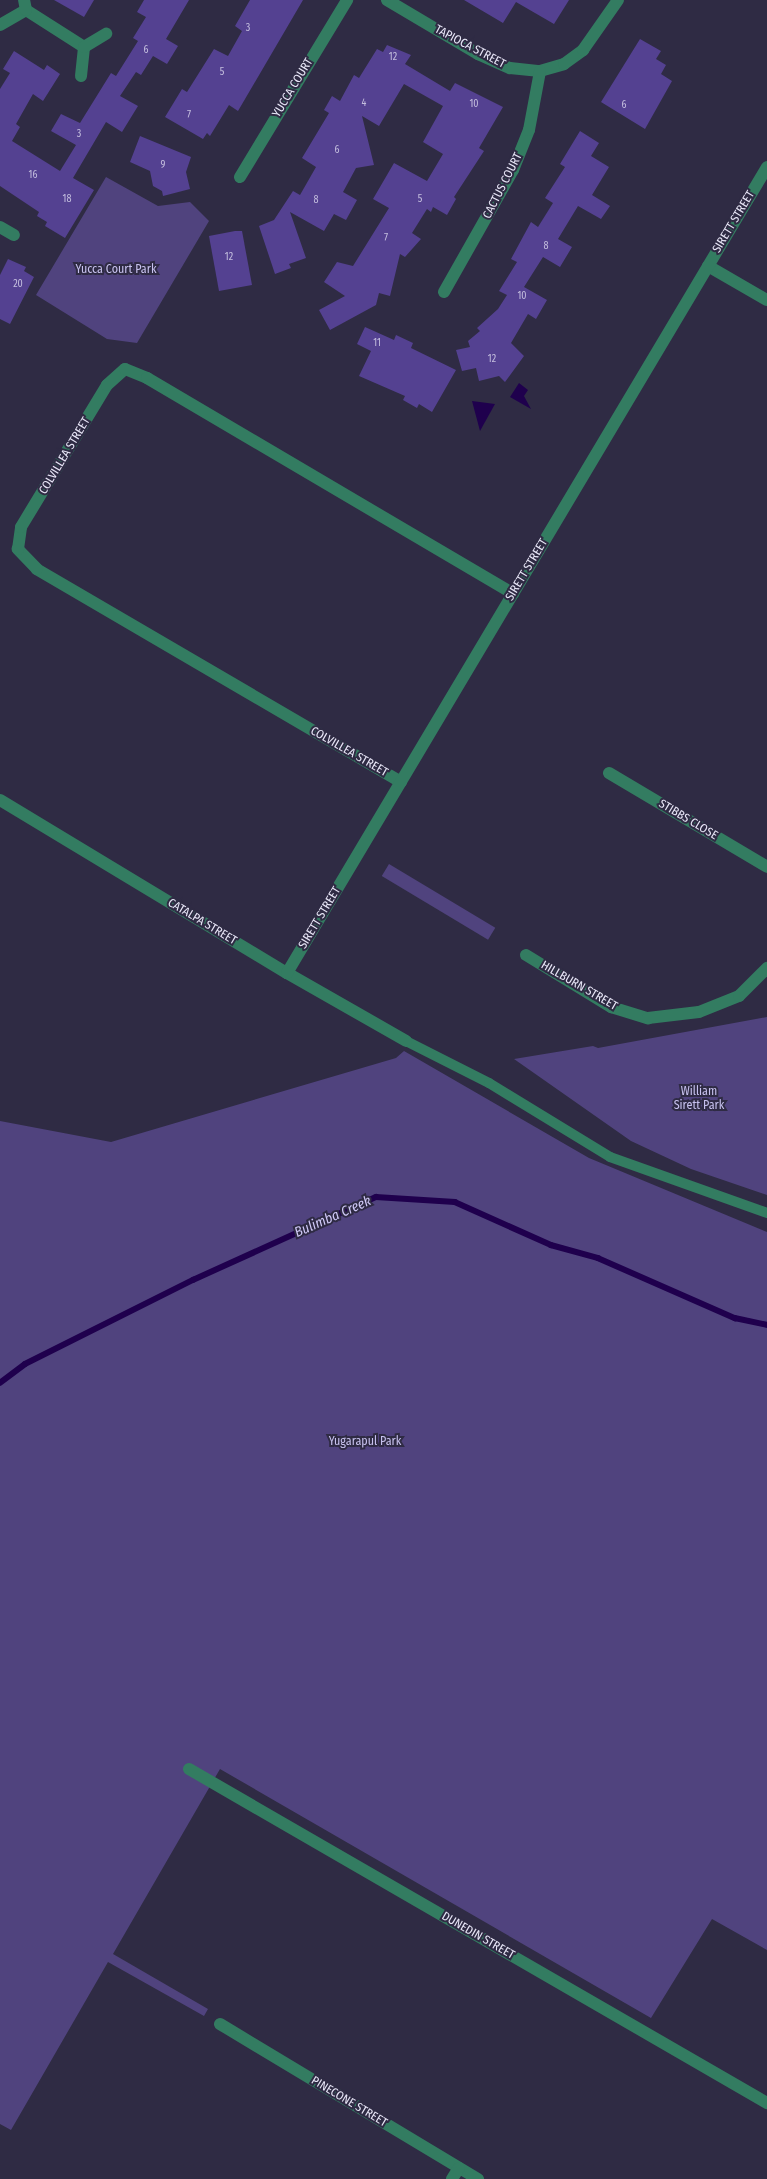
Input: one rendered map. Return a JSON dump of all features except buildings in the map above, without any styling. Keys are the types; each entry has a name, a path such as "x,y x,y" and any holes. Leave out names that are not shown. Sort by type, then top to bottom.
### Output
{"street":[{"name":"YUCCA COURT","path":"240,177 347,0"},
{"name":"TAPIOCA STREET","path":"388,0 478,54 510,68 540,71 564,64 583,50 618,0"},
{"path":"0,25 25,5 84,47"},
{"path":"84,47 106,34"},
{"path":"81,76 84,47"},
{"name":"CACTUS COURT","path":"444,292 513,170 529,130 540,71"},
{"name":"SIRETT STREET","path":"287,973 767,167"},
{"path":"0,227 14,234"},
{"path":"708,266 767,300"},
{"name":"COLVILLEA STREET","path":"401,782 38,569 18,550 21,528 108,385 125,369 147,378 513,594"},
{"name":"STIBBS CLOSE","path":"609,773 767,867"},
{"name":"CATALPA STREET","path":"0,800 287,973 406,1041"},
{"name":"HILLBURN STREET","path":"526,955 611,1007 648,1018 699,1012 740,996 767,968"},
{"name":"DUNEDIN STREET","path":"189,1769 767,2103"},
{"name":"PINECONE STREET","path":"220,2024 456,2174 478,2179"}],"lane":[{"path":"406,1041 488,1083 610,1157 767,1213"}],"green space":[{"name":"Yucca Court Park","path":"106,177 158,206 190,202 209,221 137,343 107,339 36,295"},
{"path":"389,864 495,928 488,940 382,876"},
{"name":"William Sirett Park","path":"767,1017 767,1195 691,1169 631,1141 514,1059 593,1046 598,1048"},
{"name":"Yugarapul Park","path":"404,1051 589,1158 767,1232 767,1950 712,1919 651,2018 220,1769 113,1954 208,2009 204,2016 108,1962 11,2130 0,2124 0,1121 111,1142 396,1058"}],"shaded area":[{"path":"519,383 528,390 524,396 531,409 510,397"},
{"path":"472,401 495,404 480,431"}],"waterway":[{"name":"Bulimba Creek","path":"0,1383 25,1364 193,1280 376,1197 455,1202 551,1245 598,1258 735,1318 767,1325"}]}
